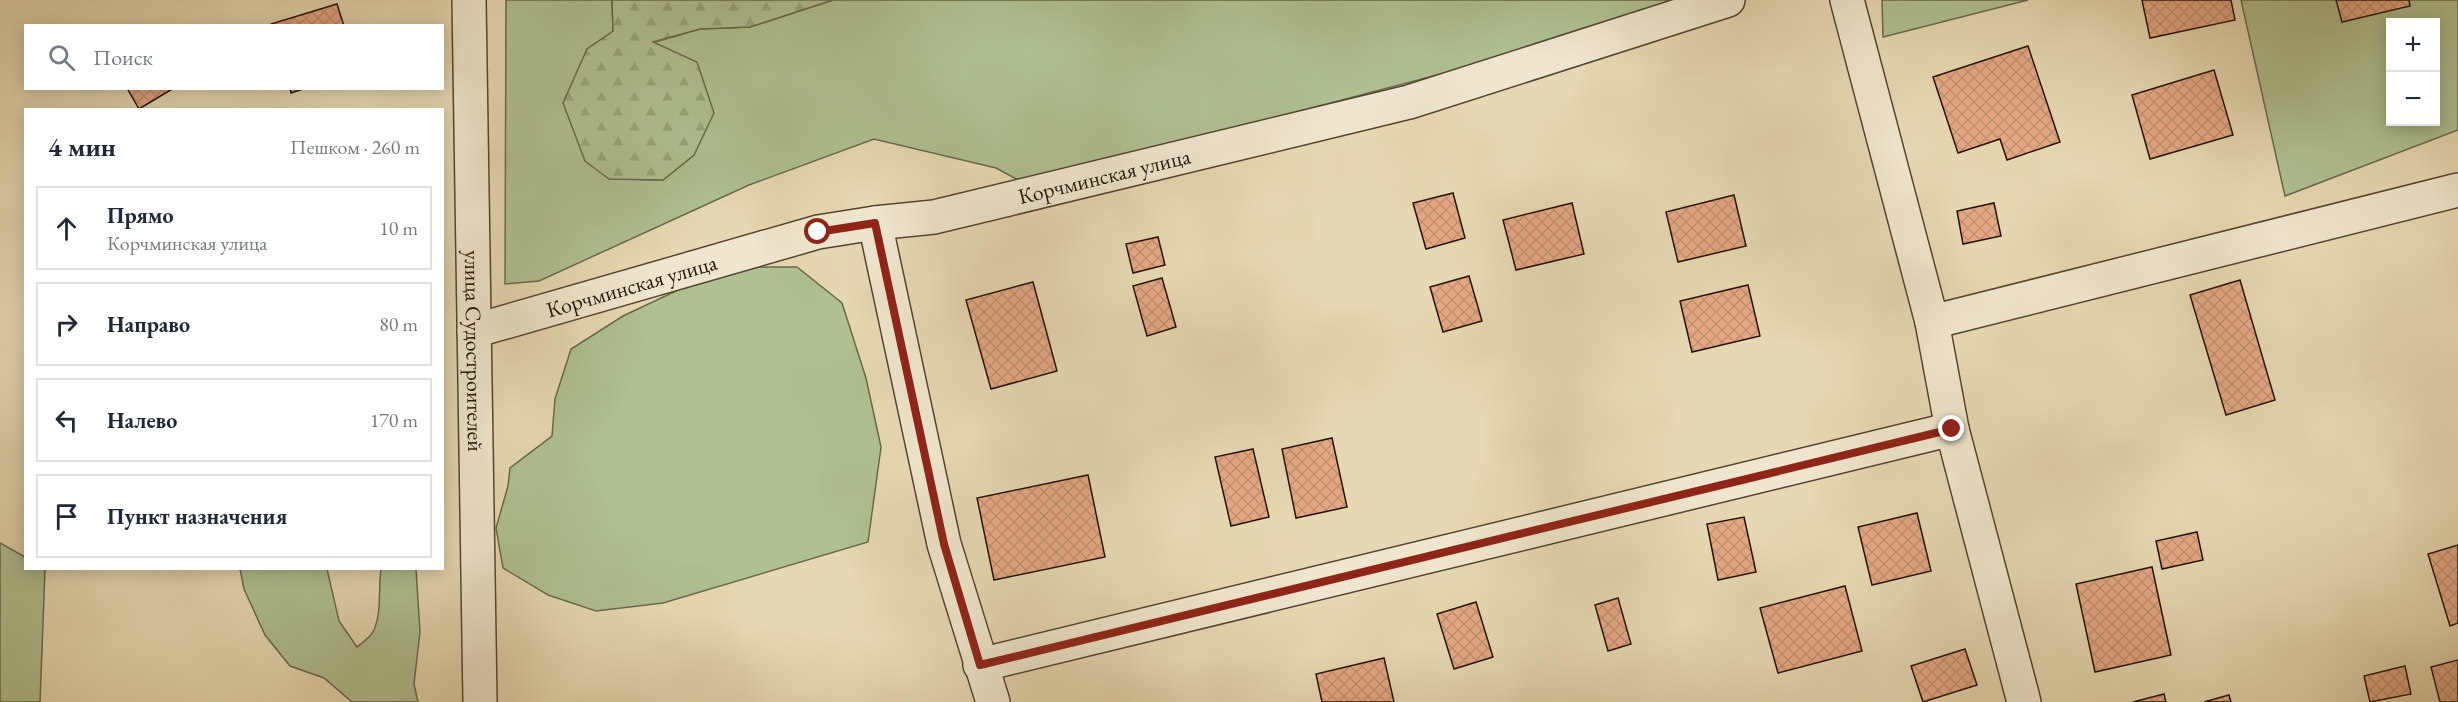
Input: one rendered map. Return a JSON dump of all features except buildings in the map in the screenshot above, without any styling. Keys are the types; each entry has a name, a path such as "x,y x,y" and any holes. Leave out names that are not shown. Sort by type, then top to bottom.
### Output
{"street":[{"name":"улица Судостроителей","path":"469,0 480,702"},
{"name":"Корчминская улица","path":"474,330 818,232 934,217 1409,102 1728,0"},
{"path":"1847,0 1932,322 1952,429 2024,702"},
{"path":"1932,322 2458,190"},
{"path":"875,223 944,544 993,702"},
{"path":"980,665 1952,429"}],"green space":[{"path":"506,0 612,0 613,32 587,49 609,179 663,180 694,155 652,43 700,29 750,27 833,0 1724,0 1024,183 996,168 874,139 749,185 539,281 505,284"},
{"path":"612,0 833,0 750,27 700,29 653,42 697,62 714,113 694,155 663,180 609,179 585,161 563,103 587,49 613,31"},
{"path":"1882,0 2028,0 1883,37"},
{"path":"2241,0 2458,0 2458,130 2285,196"},
{"path":"758,267 797,267 842,303 866,378 881,447 868,542 663,603 596,611 548,595 503,568 496,528 508,486 510,468 552,436 555,399 571,349 623,316 678,290"},
{"path":"0,543 24,556 24,570 45,570 40,702 0,702"},
{"path":"240,570 327,570 339,621 357,647 374,630 379,608 381,570 416,570 420,632 414,684 418,702 352,702 324,678 290,666 265,635 244,589"}],"route":[{"path":"818,232 875,223 944,544 980,665 1952,429"}]}
